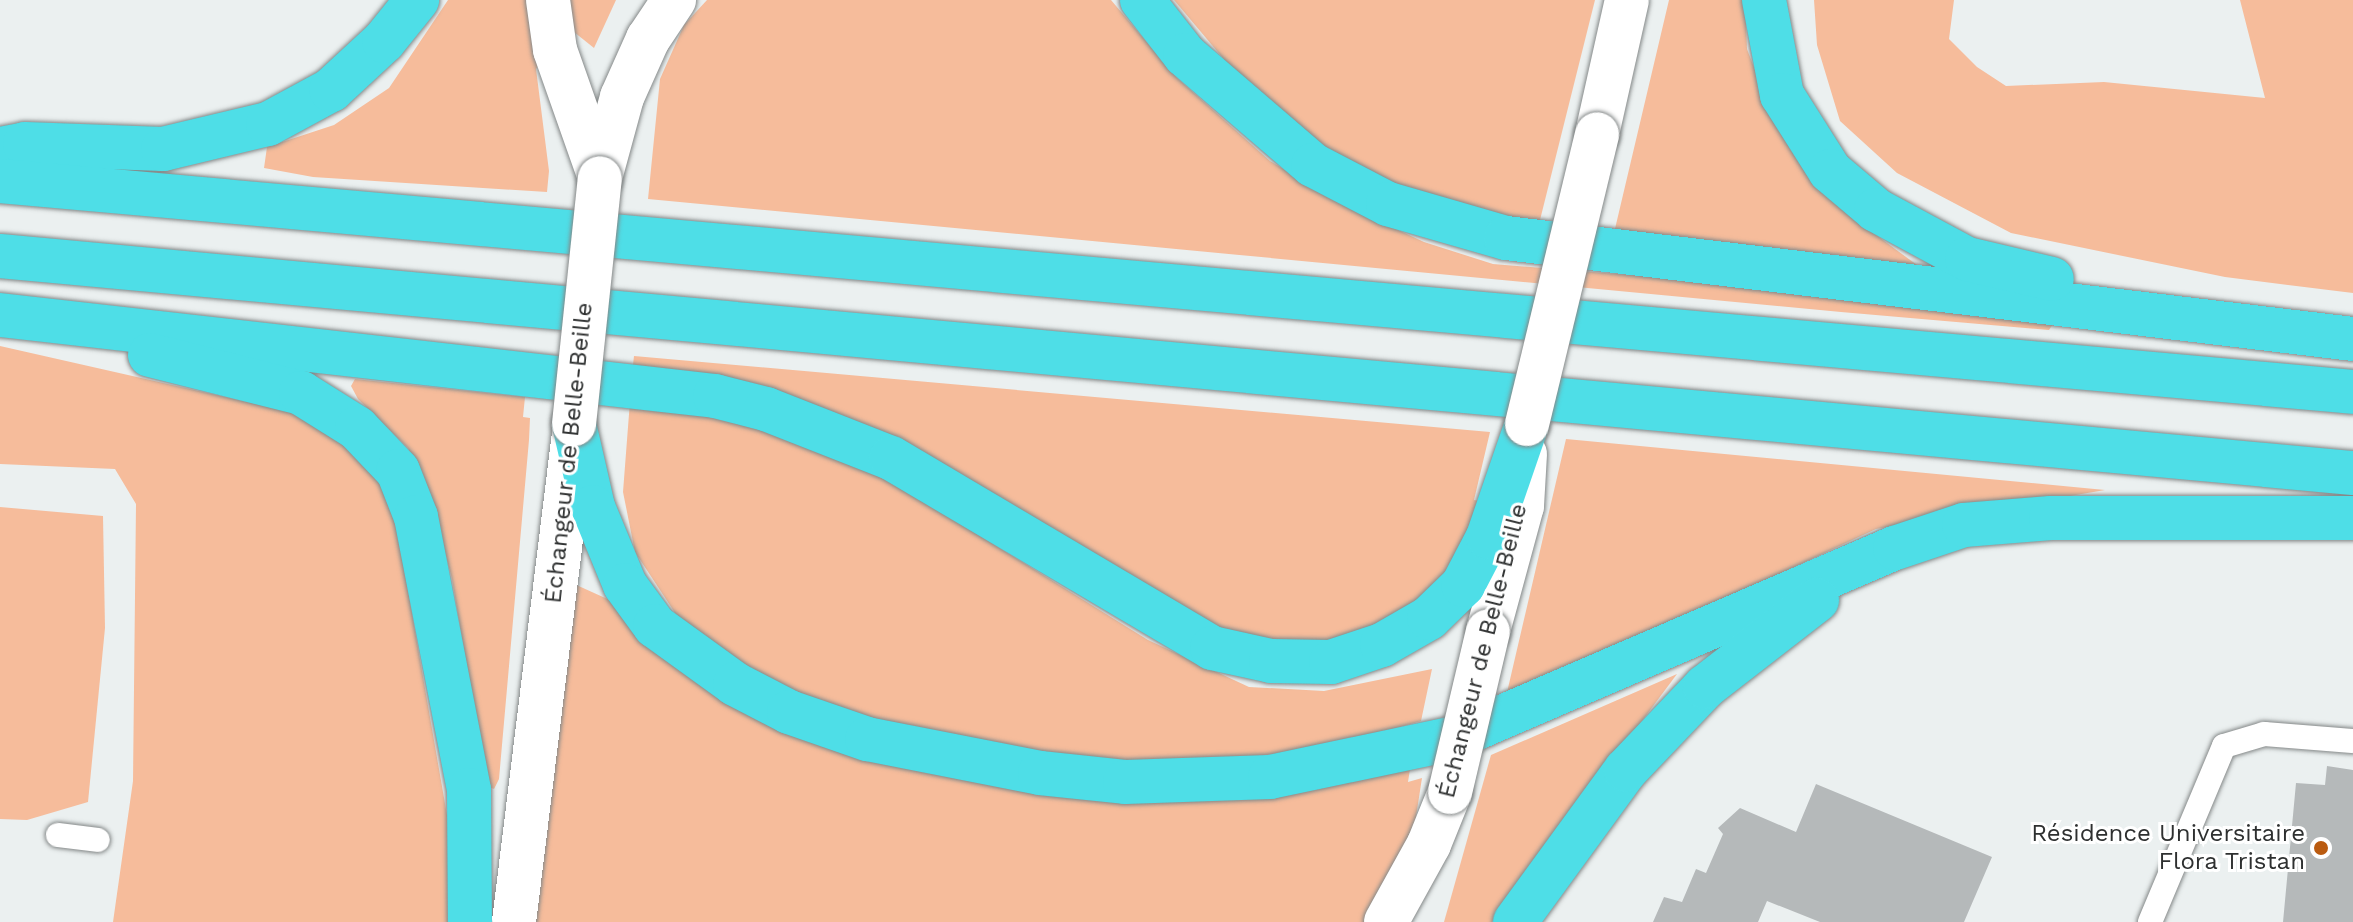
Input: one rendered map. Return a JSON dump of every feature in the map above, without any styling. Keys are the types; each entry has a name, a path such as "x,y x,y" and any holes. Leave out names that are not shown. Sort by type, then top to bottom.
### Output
{"highway":[{"path":"0,149 25,144 163,149 268,124 331,90 384,41 417,0"},
{"path":"1764,0 1782,95 1830,171 1876,210 1967,259 2241,322"},
{"path":"1146,9 1236,102 1313,165 1388,204 1506,238 2241,322 2353,339"},
{"path":"0,181 2353,392"},
{"path":"0,256 2353,473"},
{"path":"0,316 715,396 766,409 891,458 1212,648 1271,661 1331,662 1382,645 1429,618 1463,585 1512,504 1527,424"},
{"path":"0,316 301,393 357,428 398,471 416,517 469,790 470,922"},
{"path":"574,424 593,507 625,585 655,626 735,684 789,712 867,739 1026,770 1125,782 1270,777 1451,739 1895,548 1964,525 2051,518 2353,518"},
{"path":"1515,922 1626,770 1705,687 1806,607 1895,548"}],"street":[{"path":"548,0 555,50 600,178"},
{"name":"Échangeur de Belle-Beille","path":"514,922 574,424 600,178 627,86 674,0"},
{"path":"1527,424 1627,0"},
{"name":"Échangeur de Belle-Beille","path":"1386,922 1429,844 1450,792 1488,631 1512,504"}],"lane":[{"path":"2150,922 2224,746 2264,734 2353,741"},
{"path":"58,835 98,840"}],"shaded area":[{"path":"448,0 533,0 542,61 536,69 549,171 547,192 313,177 264,168 267,147 334,125 389,88"},
{"path":"566,0 616,0 594,48 569,28"},
{"path":"707,0 1111,0 1177,78 1270,161 1344,205 1424,242 1493,264 1655,277 2053,324 2049,330 1841,312 648,199 660,79 684,25"},
{"path":"1174,0 1595,0 1537,232 1373,177 1270,114"},
{"path":"1669,0 1745,0 1747,49 1772,115 1861,224 1917,265 1614,233"},
{"path":"1814,0 1954,0 1949,39 1977,67 2006,86 2104,82 2265,98 2240,0 2353,0 2353,293 2225,277 2011,233 1897,173 1840,121 1817,45"},
{"path":"0,346 314,417 366,460 393,504 448,821 448,922 113,922 133,781 136,504 115,469 0,464"},
{"path":"634,356 1490,432 1474,500 1487,502 1434,594 1332,646 1221,636 960,480 632,373"},
{"path":"355,379 525,397 523,417 530,418 529,440 499,779 494,789 487,786 452,579 435,513 408,448 358,399 351,386"},
{"path":"630,401 723,415 864,464 1148,640 1249,687 1324,691 1432,669 1421,721 1323,749 1179,764 1026,756 805,701 723,657 681,622 635,552 623,492"},
{"path":"1566,439 2105,490 1876,529 1505,701"},
{"path":"0,507 103,516 105,628 88,802 27,820 0,819"},
{"path":"572,583 614,602 871,761 1410,769 1408,782 1422,778 1415,823 1402,859 1364,922 532,922"},
{"path":"1677,674 1492,922 1444,922 1491,755"}],"building":[{"name":"Résidence Universitaire Flora Tristan","path":"2327,766 2353,770 2353,922 2283,922 2296,783 2325,785"},
{"path":"1816,784 1992,857 1964,922 1820,922 1767,901 1758,922 1653,922 1664,897 1682,902 1696,869 1706,873 1723,834 1718,828 1740,808 1796,832"}],"place":[{"name":"Résidence Universitaire Flora Tristan","path":"2321,848"}]}
